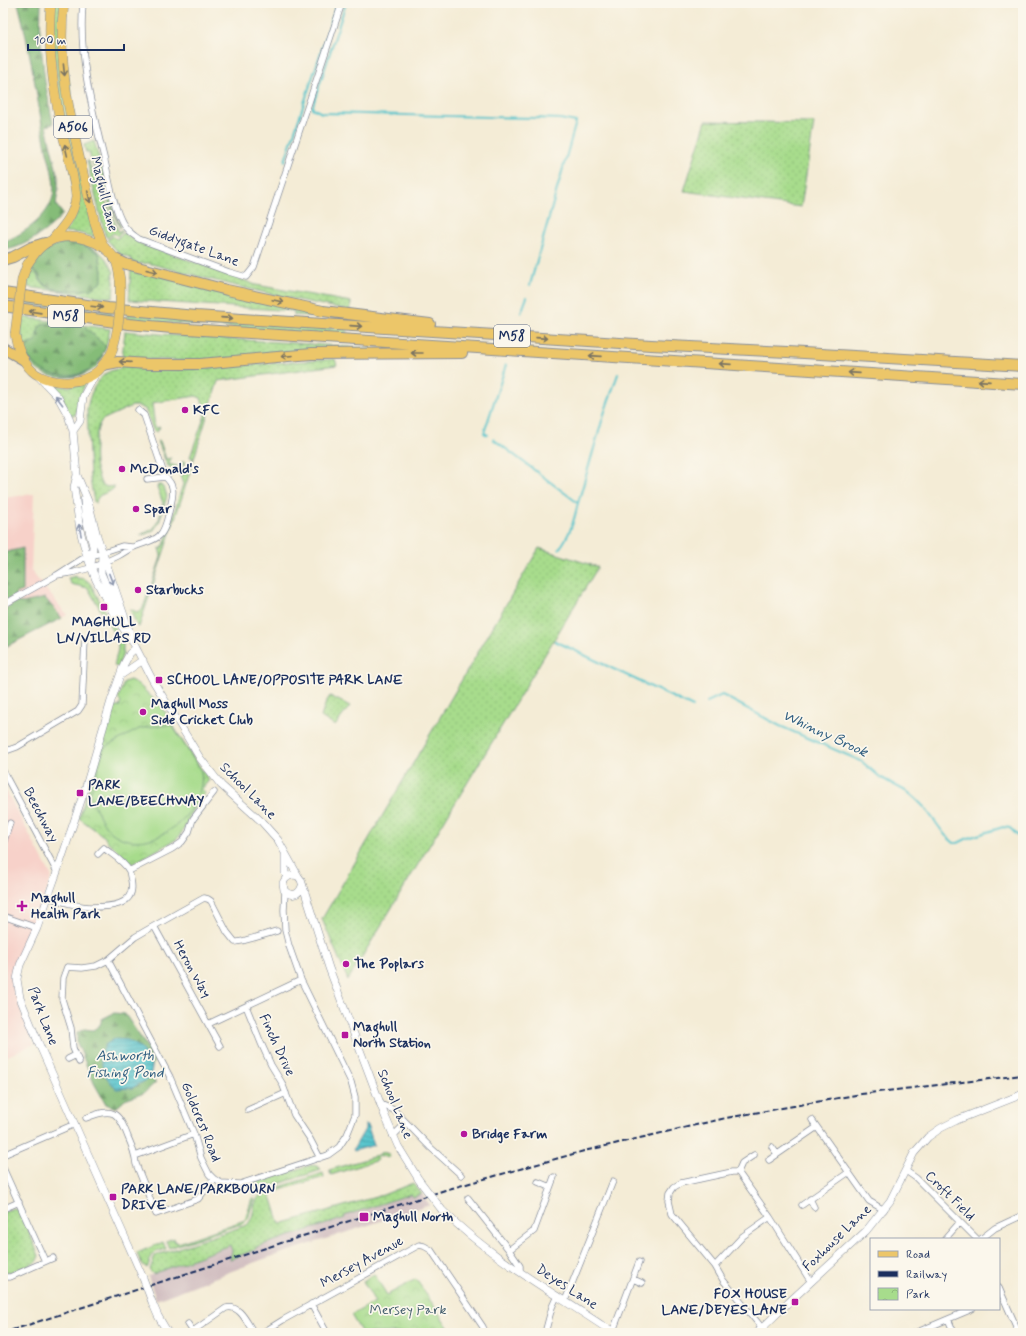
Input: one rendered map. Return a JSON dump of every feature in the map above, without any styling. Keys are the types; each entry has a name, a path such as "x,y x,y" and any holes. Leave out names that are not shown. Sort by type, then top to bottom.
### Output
{"highway":[{"path":"3,260 13,258 32,248 49,242"},
{"name":"M58","path":"115,259 126,264 228,290 323,311 462,328 506,336"},
{"name":"M58","path":"3,293 68,303 143,311 506,336 1023,366"},
{"name":"M58","path":"3,306 150,326 1023,384"},
{"path":"3,348 24,360"},
{"name":"M58","path":"100,368 118,362 148,364 200,364 311,354 554,354"}],"main road":[{"name":"Maghull Lane","path":"49,242 70,219 76,197 56,101 52,72 49,34 51,3"},
{"name":"Maghull Lane","path":"64,3 63,57 69,105 95,224 105,248"},
{"name":"A506","path":"68,237 82,238 105,248 115,259 120,280 116,341 111,354 100,368 84,379 58,382 36,374 24,360 16,343 15,334 22,279 27,265 35,254 49,242 68,237"}],"street":[{"name":"Giddygate Lane","path":"83,3 82,40 90,103 121,221 127,230 139,239 229,272 246,276 254,267 342,3"},
{"path":"73,431 80,421 83,397 100,368"},
{"path":"36,374 62,403 73,431 77,475"},
{"path":"55,576 72,573 91,567 120,555 133,547 152,540 160,535 162,531 174,494 170,482 165,477 144,415 138,410"},
{"name":"School Lane","path":"77,475 84,492 102,552 103,562 135,646"},
{"name":"School Lane","path":"77,475 74,487 80,530 90,556 91,567 97,583 107,602 135,646 183,732 212,775 225,789 261,821 278,840 301,880 309,906 316,922 329,968 380,1104 393,1136 403,1155 419,1180 442,1210 480,1243 520,1271"},
{"path":"147,479 165,477"},
{"name":"School Lane","path":"84,492 85,515 93,546 90,556"},
{"path":"3,604 90,556 122,546 133,547"},
{"name":"School Lane","path":"103,562 101,573 124,629"},
{"path":"3,752 17,747 78,711 82,705 85,640"},
{"name":"Park Lane","path":"135,646 124,664 111,701 86,786 57,872 37,928 18,970 17,978 19,991 39,1044 143,1278 158,1316 168,1333"},
{"path":"121,674 143,660"},
{"name":"Beechway","path":"3,771 57,872"},
{"path":"129,871 172,849 182,842 189,832 193,819 214,792"},
{"path":"3,844 10,823"},
{"path":"47,897 69,904 89,907 118,905 127,899 131,892 132,883 129,871 104,848 98,854"},
{"path":"285,853 285,873 287,877"},
{"path":"298,876 292,875 287,877 283,883 283,886 291,894 300,892 302,886"},
{"name":"School Lane","path":"291,894 309,906"},
{"name":"Goldcrest Road","path":"108,960 170,1077 194,1134 201,1158 214,1179 225,1184 240,1184 320,1158 334,1151 347,1136 355,1115 355,1097 348,1075 301,980 289,946 285,930 284,910 291,894"},
{"path":"79,1062 73,1048 71,1028 62,999 63,978 67,967 82,968 96,966 108,960 135,937 206,898 211,901 227,932 235,942 241,942 255,936 277,931"},
{"path":"3,916 37,928"},
{"name":"Heron Way","path":"154,926 220,1046"},
{"path":"208,1024 301,980"},
{"name":"Finch Drive","path":"246,1006 261,1043 286,1093 294,1115 310,1139 320,1158"},
{"path":"68,1059 76,1055"},
{"name":"Finch Drive","path":"248,1110 286,1093"},
{"name":"Foxhouse Lane","path":"759,1331 866,1232 890,1201 914,1153 922,1142 934,1132 957,1120 1023,1094"},
{"path":"380,1104 394,1110 462,1175"},
{"path":"86,1118 100,1109 112,1113 122,1120 135,1156 136,1164 156,1214 195,1201 201,1196 214,1179"},
{"path":"812,1120 869,1201 884,1210"},
{"path":"393,1136 406,1123"},
{"path":"3,1155 75,1124"},
{"path":"769,1160 817,1127"},
{"path":"135,1156 194,1134"},
{"path":"772,1147 777,1154"},
{"path":"738,1172 742,1163 754,1155"},
{"path":"3,1168 45,1261"},
{"name":"Croft Field","path":"906,1171 916,1178 976,1238"},
{"path":"738,1172 770,1217 811,1282"},
{"path":"738,1172 681,1183 670,1193 669,1201 672,1214 715,1266 723,1280 759,1331"},
{"path":"802,1205 849,1172"},
{"path":"509,1250 534,1231 554,1177"},
{"path":"565,1301 613,1181"},
{"path":"538,1182 550,1187"},
{"name":"Deyes Lane","path":"468,1198 509,1250 520,1266 520,1271 615,1332"},
{"path":"810,1199 814,1207"},
{"path":"3,1209 18,1202"},
{"path":"983,1238 995,1228 1023,1215"},
{"path":"715,1266 743,1236 770,1217"},
{"path":"946,1238 960,1222"},
{"name":"Mersey Avenue","path":"262,1333 416,1246 424,1246 429,1248 436,1256 483,1327 485,1333"},
{"path":"3,1277 10,1277 53,1258"},
{"path":"615,1332 640,1262"},
{"path":"633,1279 642,1283"},
{"path":"545,1333 552,1307 557,1296"},
{"path":"1001,1296 1019,1333"},
{"path":"311,1304 327,1333"},
{"path":"188,1324 194,1332 226,1308 230,1307 236,1308 240,1312 254,1333"},
{"path":"915,1333 970,1310"},
{"path":"948,1319 954,1333"}],"shaded area":[{"path":"34,494 31,571 67,615 3,649 3,498"},
{"name":"Maghull Health Park","path":"3,785 52,877 12,979 15,993 34,1044 3,1058"},
{"path":"413,1183 430,1205 261,1260 156,1300 148,1276 239,1242 383,1195"}],"green space":[{"path":"18,3 41,3 40,36 45,82 53,124 46,126 58,177 56,205 63,214 44,232 36,237 19,246 3,250 3,242 25,231 44,214 49,207 54,194 52,172 45,143 30,55"},
{"path":"54,3 61,3 59,20 94,237 79,233 64,232 69,227 77,212 54,54"},
{"path":"706,121 814,123 801,207 684,191"},
{"path":"94,141 115,214 121,227 120,228 89,152 86,152 84,145"},
{"path":"87,161 119,232 122,230 123,231 117,236 114,233 107,238 105,235"},
{"path":"124,233 139,243 256,285 351,302 350,310 248,289 148,263 139,264 132,262 132,259 120,254 107,240 113,236 116,239"},
{"path":"65,242 88,245 101,253 114,273 112,274 114,282 113,298 27,287 31,268 47,287 74,291 84,290 102,272 99,253 82,245 72,243 55,246 39,257 33,265 31,264 46,250 54,245"},
{"path":"65,243 83,245 99,253 102,282 87,290 63,290 48,287 43,283 31,268 45,251 59,244"},
{"path":"131,269 348,318 294,315 294,311 129,300"},
{"path":"25,301 112,312 111,315 24,304"},
{"path":"127,314 347,329 346,336 132,320 131,318 127,318"},
{"path":"22,317 110,329 106,347 92,333 37,333 37,339 34,343 26,345 26,355 32,363 38,367 68,376 75,376 89,370 103,355 104,356 95,368 87,373 78,376 69,378 50,376 34,367 28,360 20,343 22,342"},
{"path":"45,323 83,327 92,333 106,347 97,363 86,371 76,375 66,376 55,375 37,367 24,350 26,345 35,341 39,327"},
{"path":"125,331 384,349 189,361 122,358"},
{"path":"335,359 337,365 218,381 183,494 139,627 137,626 130,609 137,612 143,608 160,560 161,556 159,548 161,549 164,545 183,484 179,473 167,465 158,441 160,441 166,459 171,458 169,464 180,467 183,461 185,462 180,474 184,475 188,464 191,465 193,458 190,457 205,415 204,406 201,398 196,396 152,403 155,428 160,427 157,432 153,430 145,409 138,406 132,406 102,420 98,429 96,440 95,466 101,484 107,487 114,486 114,488 98,497 96,503 94,502 90,479 87,410 90,396 101,377 113,370 120,369 121,365 144,369 188,369"},
{"path":"85,383 75,415 70,415 64,401 52,385 68,387"},
{"path":"158,485 161,485 167,496 159,523 153,531 141,536 140,535 153,529 159,519 163,503 157,487"},
{"path":"23,548 23,591 3,602 3,553"},
{"path":"539,548 598,567 348,980 322,919"},
{"path":"76,576 77,578 85,579 90,583 123,644 123,653 118,667 114,666 118,649 118,641 88,588 71,584 68,578"},
{"path":"45,598 62,618 3,648 3,610 16,602 23,603"},
{"path":"130,680 138,684 162,707 183,742 209,780 202,789 205,793 192,811 184,829 177,839 132,864 105,839 106,838 79,818 114,707 119,707 121,702 118,698 124,682"},
{"path":"330,696 350,706 335,726 321,717 326,702"},
{"path":"172,725 201,771 201,787 195,802 185,816 172,828 158,837 142,841 126,839 111,832 104,824 90,794 104,748 139,729"},
{"path":"114,1013 125,1014 154,1059 152,1067 141,1048 132,1088 150,1078 156,1082 144,1093 125,1100 116,1108 106,1104 94,1083 77,1043 77,1033 84,1029 93,1030 100,1025 102,1019"},
{"path":"383,1152 389,1154 390,1156 385,1157 384,1155 377,1157 378,1160 331,1175 329,1170 376,1156"},
{"path":"311,1165 317,1166 321,1170 266,1188 259,1191 255,1195 251,1184"},
{"path":"323,1173 324,1177 270,1193 280,1224 383,1195 413,1183 422,1194 413,1197 411,1194 344,1216 345,1218 256,1247 257,1249 230,1259 232,1251 230,1245 153,1274 149,1270 153,1263 154,1256 247,1225 252,1217 257,1200 264,1192"},
{"path":"252,1198 254,1198 248,1219 244,1223 169,1248 166,1241 173,1238 174,1241 178,1243 245,1220"},
{"path":"13,1208 20,1210 39,1256 36,1262 11,1274 10,1272 3,1273 3,1212"},
{"path":"163,1242 166,1249 152,1255 147,1268 141,1263 137,1253"},
{"name":"Mersey Park","path":"374,1274 387,1295 416,1279 452,1333 362,1333 351,1315 375,1302 363,1281"}],"water":[{"name":"Ashworth Fishing Pond","path":"114,1039 128,1040 141,1048 152,1067 150,1078 132,1088 116,1089 107,1078 100,1059 105,1045"},
{"path":"365,1123 368,1127 374,1145 354,1151 353,1150 365,1129"}],"waterway":[{"path":"285,161 337,3"},
{"path":"346,3 312,108 322,113 534,118 560,119 576,122 530,285"},
{"path":"521,313 527,297"},
{"path":"488,435 484,433 506,365"},
{"path":"493,439 578,503 604,414 618,374"},
{"path":"559,549 571,528 578,503"},
{"path":"555,641 693,707"},
{"name":"Whinny Brook","path":"707,702 722,695 780,726 861,761 880,777 909,793 916,799 925,808 945,835 954,843 958,843 968,838 1003,827 1010,828 1023,841"}],"railway":[{"path":"3,1333 445,1190 584,1151 726,1118 861,1094 1023,1075"}],"place":[{"name":"KFC","path":"185,410"},
{"name":"McDonald's","path":"122,469"},
{"name":"Spar","path":"136,509"},
{"name":"Starbucks","path":"138,590"},
{"name":"MAGHULL LN/VILLAS RD","path":"104,607"},
{"name":"SCHOOL LANE/OPPOSITE PARK LANE","path":"159,680"},
{"name":"Maghull Moss Side Cricket Club","path":"143,712"},
{"name":"PARK LANE/BEECHWAY","path":"80,793"},
{"name":"Maghull Health Park","path":"22,906"},
{"name":"The Poplars","path":"346,964"},
{"name":"Maghull North Station","path":"345,1035"},
{"name":"Bridge Farm","path":"464,1134"},
{"name":"PARK LANE/PARKBOURN DRIVE","path":"113,1197"},
{"name":"Maghull North","path":"364,1217"},
{"name":"FOX HOUSE LANE/DEYES LANE","path":"795,1302"}]}
